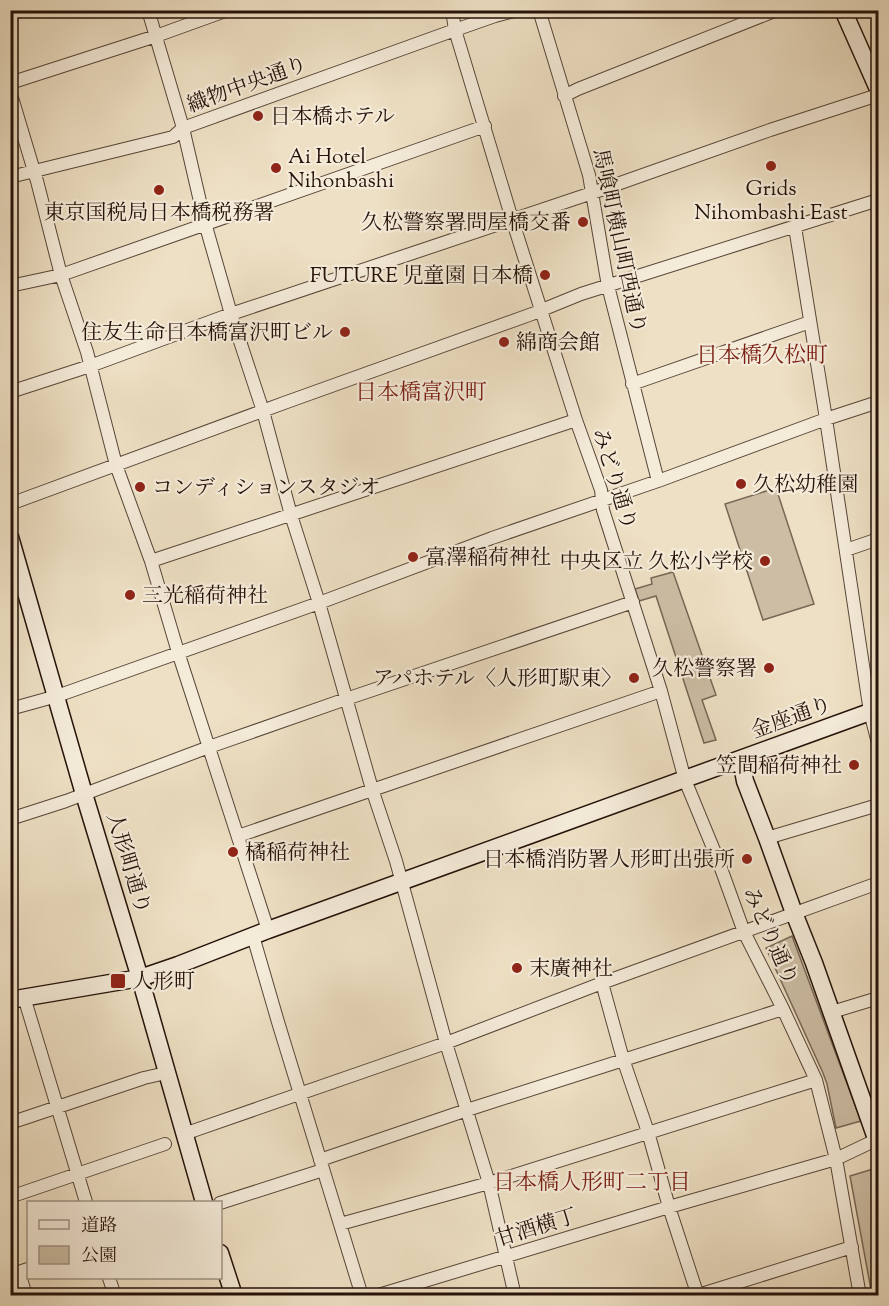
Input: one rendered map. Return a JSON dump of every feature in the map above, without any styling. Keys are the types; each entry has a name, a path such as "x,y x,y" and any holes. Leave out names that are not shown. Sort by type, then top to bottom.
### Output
{"street":[{"path":"148,10 183,128 205,223 231,314 263,411 291,515 402,882 446,1043 489,1183 515,1296"},
{"path":"10,83 228,10"},
{"name":"みどり通り","path":"452,10 455,30 512,219 576,420 601,490 603,510 661,691 685,780 718,860 744,932 816,1080 836,1159 860,1296"},
{"name":"織物中央通り","path":"10,177 173,136 183,128 455,30 518,10"},
{"name":"馬喰町横山町西通り","path":"538,10 589,175 608,286 658,482"},
{"path":"564,96 777,10"},
{"path":"843,10 879,90"},
{"path":"10,91 61,275 87,352 116,465 151,561 238,836 300,1094 362,1296"},
{"path":"10,392 90,366 231,314 879,95"},
{"path":"10,286 61,275 485,126"},
{"path":"10,504 542,310 580,294 879,200"},
{"path":"795,227 879,743"},
{"path":"632,384 810,322"},
{"path":"10,709 57,696 319,603 492,538 658,482 826,419 879,402"},
{"path":"151,561 576,420"},
{"name":"人形町通り","path":"10,537 203,1201"},
{"path":"846,550 879,539"},
{"path":"10,819 66,801 346,699 633,602"},
{"path":"238,836 661,691"},
{"name":"金座通り","path":"15,996 140,978 874,710"},
{"path":"741,759 745,781 878,1141"},
{"path":"767,838 879,805"},
{"path":"184,1134 446,1043 602,983 879,883"},
{"path":"602,983 623,1059 648,1132 697,1295 852,1247"},
{"path":"15,996 57,1106 85,1201"},
{"path":"832,1012 879,998"},
{"path":"222,1202 467,1110 783,1009"},
{"path":"10,1123 144,1078 166,1073"},
{"path":"340,1224 489,1183 816,1080"},
{"name":"甘酒横丁","path":"375,1296 836,1159 878,1141"},
{"path":"10,1197 165,1144"},
{"path":"222,1259 234,1296"},
{"path":"19,1272 26,1296"},
{"path":"109,1279 115,1296"}],"green space":[{"path":"776,488 814,604 763,620 725,504"},
{"path":"673,572 716,695 702,700 716,740 704,743 656,596 639,601 635,589 652,584 651,578"},
{"path":"792,936 861,1121 836,1128 823,1073 766,948"},
{"path":"873,1169 878,1200 878,1296 872,1295 850,1176"}],"place":[{"name":"日本橋ホテル","path":"258,116"},
{"name":"Grids Nihombashi East","path":"771,166"},
{"name":"Ai Hotel Nihonbashi","path":"276,168"},
{"name":"東京国税局日本橋税務署","path":"159,190"},
{"name":"久松警察署問屋橋交番","path":"583,222"},
{"name":"FUTURE 児童園 日本橋","path":"545,275"},
{"name":"住友生命日本橋富沢町ビル","path":"345,332"},
{"name":"綿商会館","path":"504,342"},
{"name":"久松幼稚園","path":"741,484"},
{"name":"コンディションスタジオ","path":"140,487"},
{"name":"富澤稲荷神社","path":"413,557"},
{"name":"中央区立 久松小学校","path":"765,561"},
{"name":"三光稲荷神社","path":"130,595"},
{"name":"久松警察署","path":"769,668"},
{"name":"アパホテル〈人形町駅東〉","path":"634,678"},
{"name":"笠間稲荷神社","path":"854,765"},
{"name":"橘稲荷神社","path":"233,852"},
{"name":"日本橋消防署人形町出張所","path":"747,859"},
{"name":"末廣神社","path":"517,968"},
{"name":"人形町","path":"118,981"}],"district":[{"name":"日本橋久松町","path":"762,354"},
{"name":"日本橋富沢町","path":"421,391"},
{"name":"日本橋人形町二丁目","path":"592,1181"}]}
